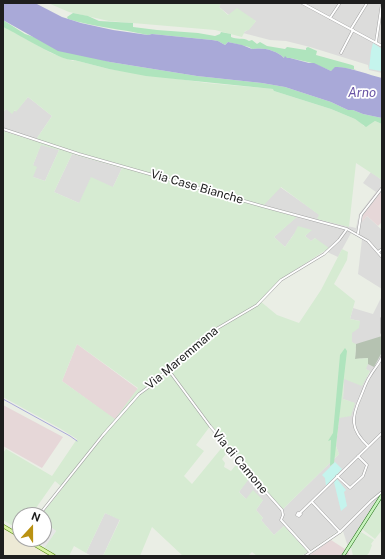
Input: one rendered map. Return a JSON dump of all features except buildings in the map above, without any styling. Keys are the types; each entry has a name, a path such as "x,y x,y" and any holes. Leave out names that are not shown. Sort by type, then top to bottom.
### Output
{"main road":[{"path":"343,556 382,494"},
{"path":"3,526 12,531"},
{"path":"39,547 54,556"}],"street":[{"path":"302,3 382,46"},
{"path":"330,18 340,3"},
{"path":"340,53 367,3"},
{"path":"376,42 382,3"},
{"name":"Via Case Bianche","path":"3,129 79,154 348,229 371,243 382,257"},
{"path":"358,234 361,215 382,188"},
{"name":"Via Maremmana","path":"46,507 103,435 138,395 154,383 167,368 206,335 257,305 281,280 324,254 348,229"},
{"path":"378,252 382,249"},
{"path":"382,318 382,333"},
{"path":"368,447 357,433 354,424 354,416 357,403 368,380 382,357"},
{"name":"Via di Camone","path":"167,368 210,426 282,510 283,515 281,520 311,552"},
{"path":"300,513 382,433"},
{"path":"337,476 350,488 363,476 367,466 358,456"},
{"path":"305,556 340,532 371,501 382,494"},
{"path":"312,502 340,532"}],"shaded area":[{"path":"48,3 221,3 219,7 228,15 237,8 256,21 249,30 245,31 242,37 215,30 109,21 69,12"},
{"path":"221,3 382,3 382,73 369,70 368,65 310,47 286,41 270,40 243,33 256,21 229,15 219,7"},
{"path":"3,26 51,53 73,61 109,69 207,83 274,89 274,91 331,109 355,119 364,126 375,121 382,124 382,180 356,163 349,227 317,219 319,215 281,187 262,207 297,217 274,237 285,247 298,226 312,230 305,236 311,241 315,238 329,248 278,281 260,301 277,315 299,323 321,290 342,249 348,252 347,260 334,284 355,301 350,319 360,321 359,328 352,333 352,342 356,344 355,359 368,358 366,369 370,371 362,386 344,379 343,399 355,403 351,416 339,418 336,446 339,454 283,509 252,475 239,492 246,499 253,490 263,500 256,510 263,518 261,520 274,535 284,526 308,552 301,556 257,556 252,552 248,556 183,556 152,527 140,556 103,556 120,520 105,513 86,553 74,546 69,556 58,556 44,547 52,547 52,536 56,531 52,528 52,507 48,507 63,488 55,481 37,507 12,507 12,525 3,520 3,453 6,449 52,476 77,439 3,397 3,131 35,141 52,116 28,97 16,112 15,110 12,114 6,109 3,112","holes":["41,145 59,150 45,181 33,177 37,167 33,165","72,154 122,168 113,187 91,177 79,203 54,192","77,344 138,388 115,419 62,381","211,425 239,461 231,471 224,467 225,463 222,459 229,450 224,445 192,484 184,476 204,451 196,445"]},
{"path":"373,43 382,49 381,71 369,69"},
{"path":"28,97 52,116 35,141 3,131 3,112 6,109 16,111"},
{"path":"41,144 59,150 45,181 33,177 33,165"},
{"path":"72,154 122,168 113,187 79,203 54,192"},
{"path":"371,172 382,180 382,193 381,192 362,221 367,216 382,230 382,289 358,274 362,239 351,233 338,257 325,251 315,238 311,241 305,236 311,230 294,234 285,247 274,237 296,217 296,214 263,205 280,187 320,215 317,219 356,228 359,214 376,192 363,183"},
{"path":"381,192 382,222 378,226 367,216 362,222 363,215"},
{"path":"382,296 382,496 348,547 342,528 308,552 284,526 274,535 261,520 263,518 256,510 263,500 246,499 239,492 251,474 283,509 339,454 336,446 339,418 354,403 343,399 344,378 367,377 370,372 366,369 352,342 352,332 360,321 350,319 353,308 373,314"},
{"path":"382,336 382,352 374,367 368,364 368,358 355,359 356,344"},
{"path":"77,344 138,389 115,420 62,381"},
{"path":"3,405 63,437 42,468 3,446"},
{"path":"335,462 342,469 326,486 325,478 322,475"},
{"path":"337,479 346,490 344,492 347,506 341,511 334,482"},
{"path":"382,498 382,530 375,539 362,529"},
{"path":"105,513 120,519 103,556 92,556 86,553"},
{"path":"3,527 12,533 12,547 35,547 50,556 3,556"},
{"path":"52,528 56,531 52,537"},
{"path":"361,532 374,540 371,544 369,553 366,556 353,556 351,547"},
{"path":"331,540 348,551 349,556 308,556"}],"green space":[{"path":"73,13 88,16 99,21 133,23 133,27 215,36 221,32 231,34 231,37 233,38 249,41 252,40 257,44 260,42 267,46 285,49 287,47 306,50 308,47 317,51 316,55 352,65 356,70 339,67 331,71 312,63 284,58 281,55 269,50 260,48 252,49 228,42 225,45 218,41 212,40 152,34 148,35 88,24 68,19 67,17"},
{"path":"3,20 25,34 110,62 197,76 285,87 331,102 348,110 382,118 382,124 375,121 366,127 355,119 331,109 274,91 273,89 146,76 60,57 5,28 3,26"},
{"path":"345,348 347,351 334,463 330,466 331,440 328,441 333,433 340,355"}],"water":[{"name":"Arno","path":"3,3 35,3 62,17 113,30 148,35 152,34 212,40 218,41 225,45 228,42 252,49 260,48 269,50 281,55 284,58 285,56 287,58 314,63 331,71 335,67 340,67 382,78 382,118 348,110 331,102 285,87 197,76 110,62 58,51 3,20"}],"waterway":[{"path":"3,399 77,441"}]}
